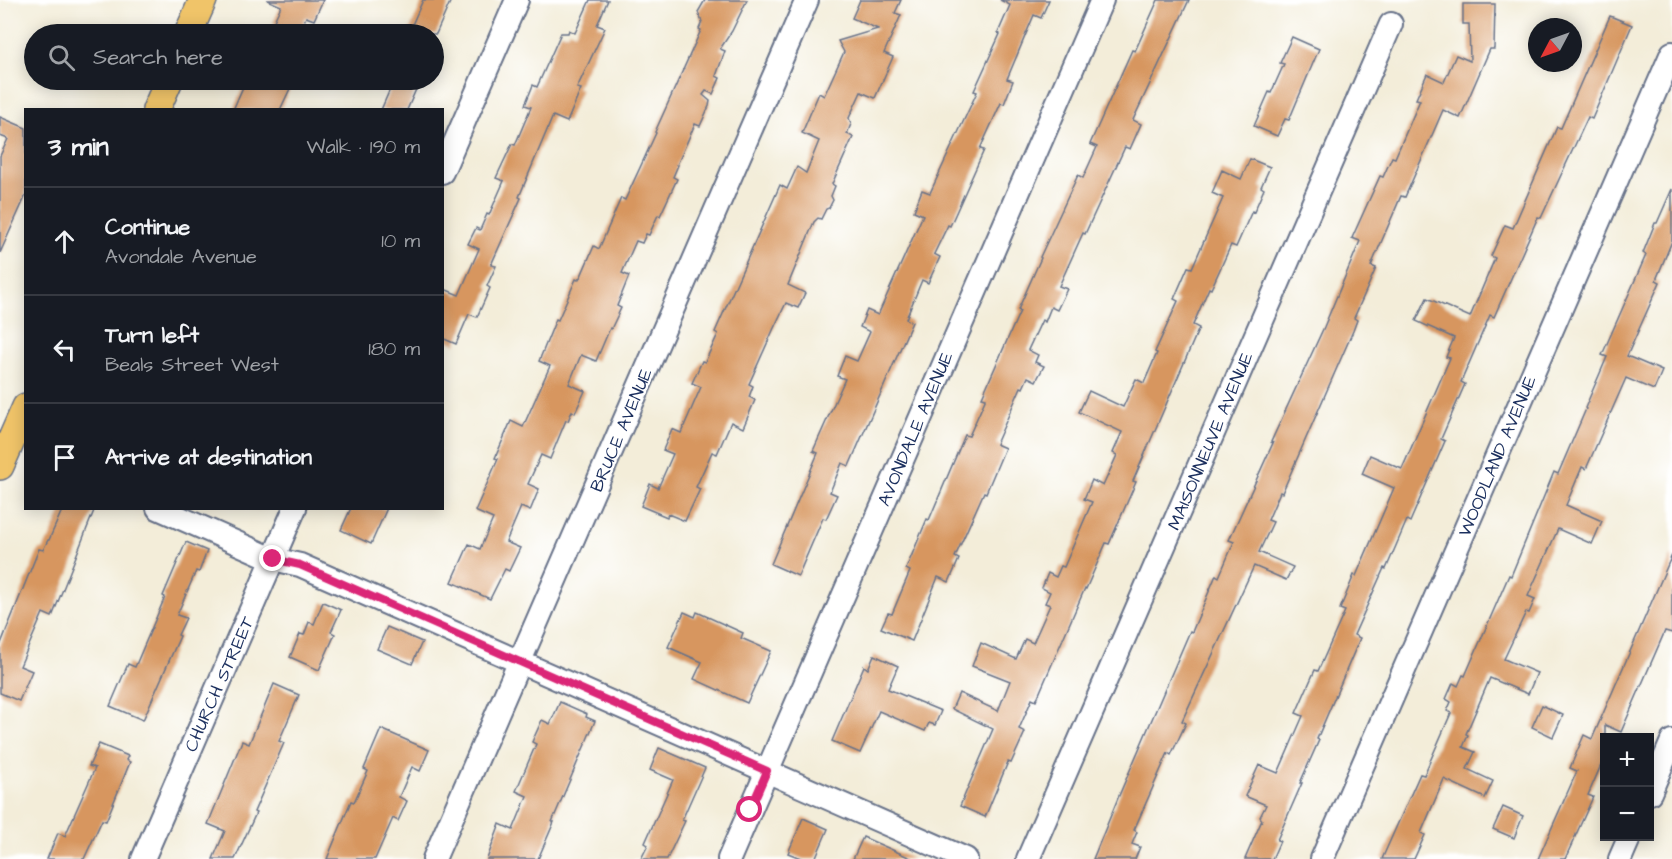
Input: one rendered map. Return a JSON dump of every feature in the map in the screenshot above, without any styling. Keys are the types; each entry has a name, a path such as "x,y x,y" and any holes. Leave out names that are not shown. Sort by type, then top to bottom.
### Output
{"main road":[{"path":"192,24 203,0"},
{"path":"157,108 165,90"},
{"path":"9,450 24,412"}],"street":[{"path":"444,167 518,0"},
{"name":"BRUCE AVENUE","path":"434,859 807,0"},
{"name":"AVONDALE AVENUE","path":"729,859 1102,0"},
{"name":"MAISONNEUVE AVENUE","path":"1028,859 1391,24"},
{"name":"WOODLAND AVENUE","path":"1322,859 1672,53"},
{"path":"163,510 273,559 300,565 966,859"},
{"name":"CHURCH STREET","path":"143,859 295,510"},
{"path":"1653,787 1672,741"},
{"path":"1620,859 1628,841"}],"building":[{"path":"267,0 323,0 314,20 306,17 303,24 273,23 281,6"},
{"path":"423,0 451,0 440,24 412,24"},
{"path":"590,0 608,0 597,25 605,28 577,88 581,89 567,122 553,116 519,197 521,198 491,265 496,266 487,286 490,288 477,317 469,314 456,344 444,339 444,289 459,295 479,249 468,244 476,228 480,230 487,214 489,215 504,181 496,178 512,144 515,145 531,107 525,105 533,85 537,87 561,33 568,33 569,30 575,33"},
{"path":"705,0 747,0 732,31 720,49 725,51 716,76 720,78 713,94 706,91 703,95 710,101 709,106 700,126 695,124 677,165 673,177 677,179 649,235 646,234 642,243 636,241 622,273 629,276 617,306 621,308 596,361 581,355 569,384 585,391 575,413 572,411 568,421 566,420 550,459 541,455 528,484 539,489 530,511 521,507 506,542 520,548 509,571 505,569 490,599 452,582 469,544 480,549 493,519 475,511 498,459 495,458 511,421 523,427 550,366 539,361 556,319 558,320 576,279 578,280 581,276 594,246 599,249 621,198 625,200 656,133 701,30 699,29 702,22 698,12"},
{"path":"860,0 901,0 895,13 901,15 884,53 893,57 875,98 861,92 849,118 851,124 847,134 853,137 832,184 835,186 831,196 833,200 821,219 818,218 814,222 788,285 805,293 798,308 786,303 774,328 749,384 753,386 749,397 755,400 743,428 731,422 717,454 712,452 696,487 700,489 685,521 668,514 667,517 641,506 650,484 658,488 673,454 663,450 672,429 681,433 701,387 692,383 718,334 715,332 780,185 787,189 797,167 806,173 819,141 802,133 819,93 824,96 844,52 838,41 878,29 852,18"},
{"path":"1000,0 1049,0 1041,18 1034,15 1007,79 1013,81 1004,104 1001,103 980,149 984,150 950,226 948,225 934,254 940,257 928,283 922,280 906,319 912,322 849,466 842,463 830,492 837,495 826,519 823,518 798,576 771,564 818,453 813,451 845,379 837,376 845,356 857,361 870,332 860,327 867,310 878,315 923,215 914,211 922,190 930,193 977,92 974,91 1000,34 998,33 1010,5"},
{"path":"1158,0 1189,0 1133,120 1141,124 1130,149 1125,147 1059,286 1067,289 1057,310 1051,307 1045,322 1042,320 1028,350 1038,355 1035,362 1044,366 1036,381 1028,377 1023,388 1021,387 996,444 1005,448 955,557 959,559 949,582 938,577 912,641 881,628 888,613 892,614 910,571 906,569 965,435 969,436 986,398 982,397 1020,311 1018,310 1040,257 1078,175 1083,178 1097,147 1090,144 1132,50 1135,51"},
{"path":"1463,4 1495,4 1494,49 1490,49 1460,118 1443,110 1405,197 1401,196 1371,266 1376,268 1354,318 1357,320 1353,331 1268,520 1273,522 1259,552 1293,567 1286,580 1254,566 1182,721 1186,723 1171,755 1168,753 1134,830 1137,832 1132,844 1140,847 1135,859 1093,859 1190,631 1192,632 1216,575 1219,577 1234,542 1229,540 1360,241 1352,238 1380,176 1383,177 1392,157 1395,158 1420,100 1416,99 1427,74 1444,82 1456,55 1470,61 1469,24 1463,24"},
{"path":"1610,16 1632,25 1592,119 1588,117 1541,218 1538,217 1494,317 1490,315 1461,382 1465,384 1441,439 1445,441 1410,522 1407,520 1354,635 1360,638 1277,840 1280,841 1272,859 1245,859 1266,805 1245,796 1259,765 1278,773 1303,716 1296,713 1345,611 1340,609 1394,488 1362,474 1370,455 1402,469 1450,358 1446,357 1454,338 1416,321 1427,298 1470,317 1495,258 1491,256 1505,225 1513,228 1557,127 1561,128"},
{"path":"1292,37 1319,49 1289,120 1285,119 1277,136 1254,126 1284,64 1280,63"},
{"path":"242,90 289,90 281,108 234,108"},
{"path":"390,90 416,90 408,108 382,108"},
{"path":"0,117 24,127 24,199 0,253 0,156 8,139 0,136"},
{"path":"1250,159 1270,167 1261,187 1264,189 1236,247 1231,245 1211,289 1209,288 1193,325 1199,328 1133,481 1136,482 1109,544 1106,543 1085,588 1036,701 1032,699 1019,729 1025,732 1011,763 1008,762 985,817 960,806 993,729 952,709 959,693 998,711 1010,681 972,666 981,643 1016,659 1025,639 1033,643 1050,605 1045,603 1050,592 1042,588 1048,573 1056,577 1061,566 1064,567 1092,502 1084,499 1092,480 1103,486 1117,455 1113,453 1122,432 1079,412 1089,391 1123,407 1136,379 1144,383 1178,301 1174,299 1188,267 1192,268 1223,198 1212,193 1222,170 1241,179"},
{"path":"1672,189 1672,241 1656,280 1660,282 1627,356 1662,371 1654,390 1626,378 1586,469 1582,467 1566,505 1602,521 1592,544 1558,529 1528,596 1535,599 1529,613 1526,612 1504,659 1537,673 1528,694 1490,678 1466,734 1468,735 1463,747 1475,752 1467,769 1493,781 1485,798 1444,779 1421,833 1425,835 1414,859 1382,859 1420,774 1424,775 1451,713 1447,711 1451,702 1446,699 1453,683 1458,686 1463,675 1465,676 1509,575 1511,576 1554,472 1558,474 1607,357 1602,355 1646,255 1643,253 1655,223"},
{"path":"62,510 94,510 52,617 43,613 20,666 32,671 19,701 0,693 0,646 39,549 43,550"},
{"path":"350,510 386,510 371,544 341,530"},
{"path":"186,542 207,551 177,615 186,618 143,720 110,706 128,664 135,667"},
{"path":"1672,555 1672,633 1665,631 1621,732 1605,725 1605,733 1600,733 1600,767 1588,795 1593,797 1565,859 1538,859 1577,771 1570,768 1584,735 1592,739"},
{"path":"323,602 341,610 331,632 335,634 319,670 290,657 300,634 304,635 309,622 314,624"},
{"path":"684,612 695,617 697,612 743,633 741,638 771,651 747,703 694,679 702,662 668,647"},
{"path":"387,627 422,642 412,664 377,649"},
{"path":"874,655 898,666 888,689 941,711 935,725 929,723 925,731 879,711 860,753 832,741 864,666 868,669"},
{"path":"274,684 299,695 279,741 284,743 235,859 213,859 225,831 208,824 242,741 249,744"},
{"path":"560,702 587,714 586,717 595,721 538,859 487,859 500,824 513,830 527,796 516,791 536,744 532,742 542,720 550,724"},
{"path":"1542,705 1563,715 1553,737 1532,727"},
{"path":"381,729 429,750 420,771 412,767 399,797 407,801 398,821 393,818 375,859 327,859 351,801 354,802 368,771 364,769"},
{"path":"99,744 128,756 126,760 130,762 106,821 102,820 84,859 47,859 58,833 65,836 95,768 89,766"},
{"path":"659,748 705,768 682,820 685,821 667,859 641,859 648,845 645,843 673,780 650,770"},
{"path":"1503,807 1523,816 1514,838 1493,829"},
{"path":"803,818 828,829 815,859 803,859 788,853"},
{"path":"863,837 913,859 853,859"}],"route":[{"path":"273,559 300,565 767,771 750,810"}]}
